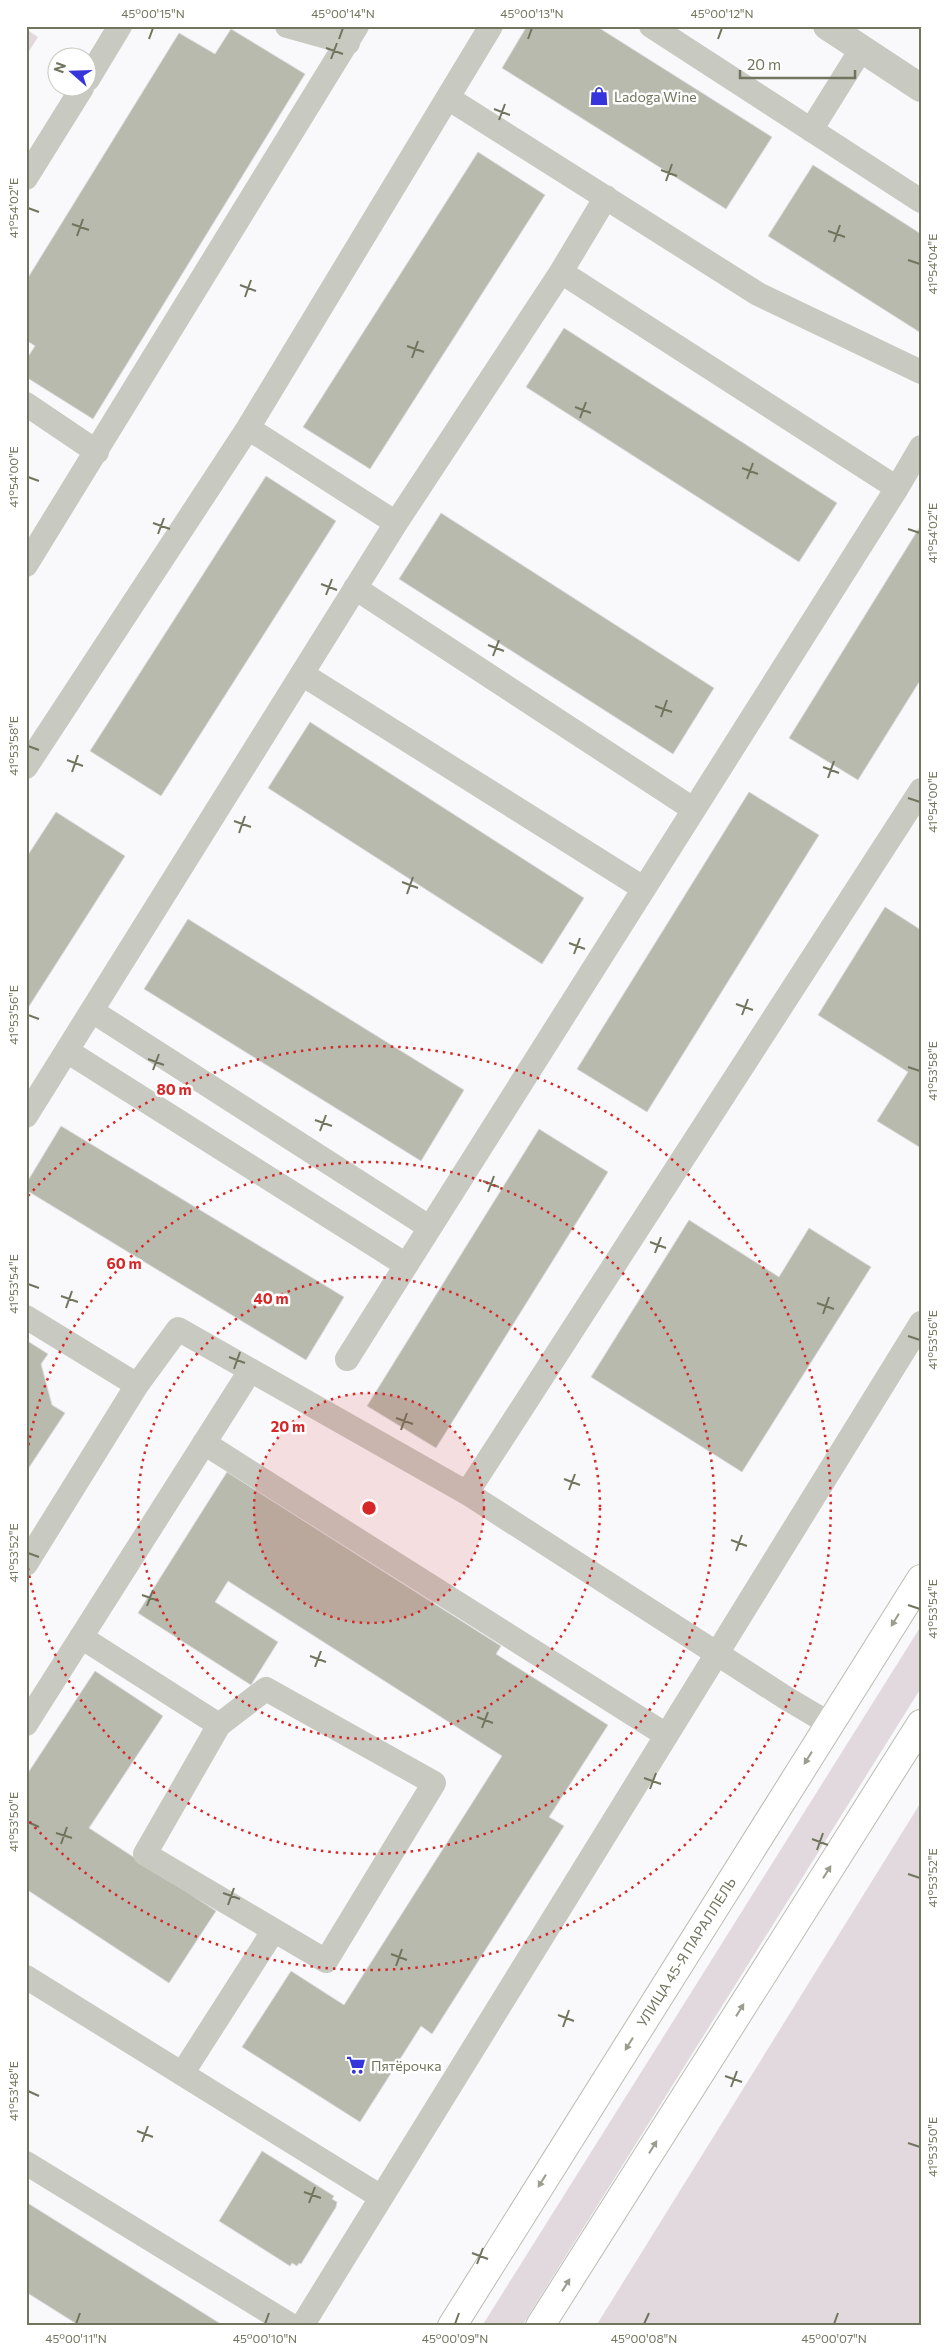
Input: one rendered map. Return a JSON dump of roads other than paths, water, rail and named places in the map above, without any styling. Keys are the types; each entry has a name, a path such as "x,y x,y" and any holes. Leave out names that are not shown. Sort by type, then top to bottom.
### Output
{"main road":[{"name":"УЛИЦА 45-Я ПАРАЛЛЕЛЬ","path":"452,2326 921,1579"},
{"path":"540,2326 921,1724"}],"street":[{"path":"827,26 921,88"}],"lane":[{"path":"98,62 120,26"},
{"path":"26,565 352,34 287,26"},
{"path":"26,767 248,428 491,26"},
{"path":"651,26 921,201"},
{"path":"811,130 862,48"},
{"path":"26,178 76,98"},
{"path":"448,98 758,294 921,372"},
{"path":"26,1116 396,523 561,272 606,197"},
{"path":"561,272 897,488"},
{"path":"26,404 97,452"},
{"path":"248,428 396,523"},
{"path":"347,1359 921,448"},
{"path":"355,588 693,809"},
{"path":"302,674 643,888"},
{"path":"467,1493 921,790"},
{"path":"92,1011 429,1227"},
{"path":"67,1051 406,1265"},
{"path":"26,1317 137,1385"},
{"path":"302,2326 921,1322"},
{"path":"26,1564 137,1385 178,1329 467,1493 717,1654 830,1724"},
{"path":"26,1724 250,1371"},
{"path":"204,1443 666,1735"},
{"path":"81,1637 219,1725"},
{"path":"266,1689 434,1782 326,1961 146,1854 219,1725 266,1689"},
{"path":"182,2074 274,1930"},
{"path":"26,1977 381,2198"},
{"path":"26,2163 292,2326"}],"place":[{"name":"Ladoga Wine","path":"599,96"},
{"name":"Пятёрочка","path":"356,2065"}]}
